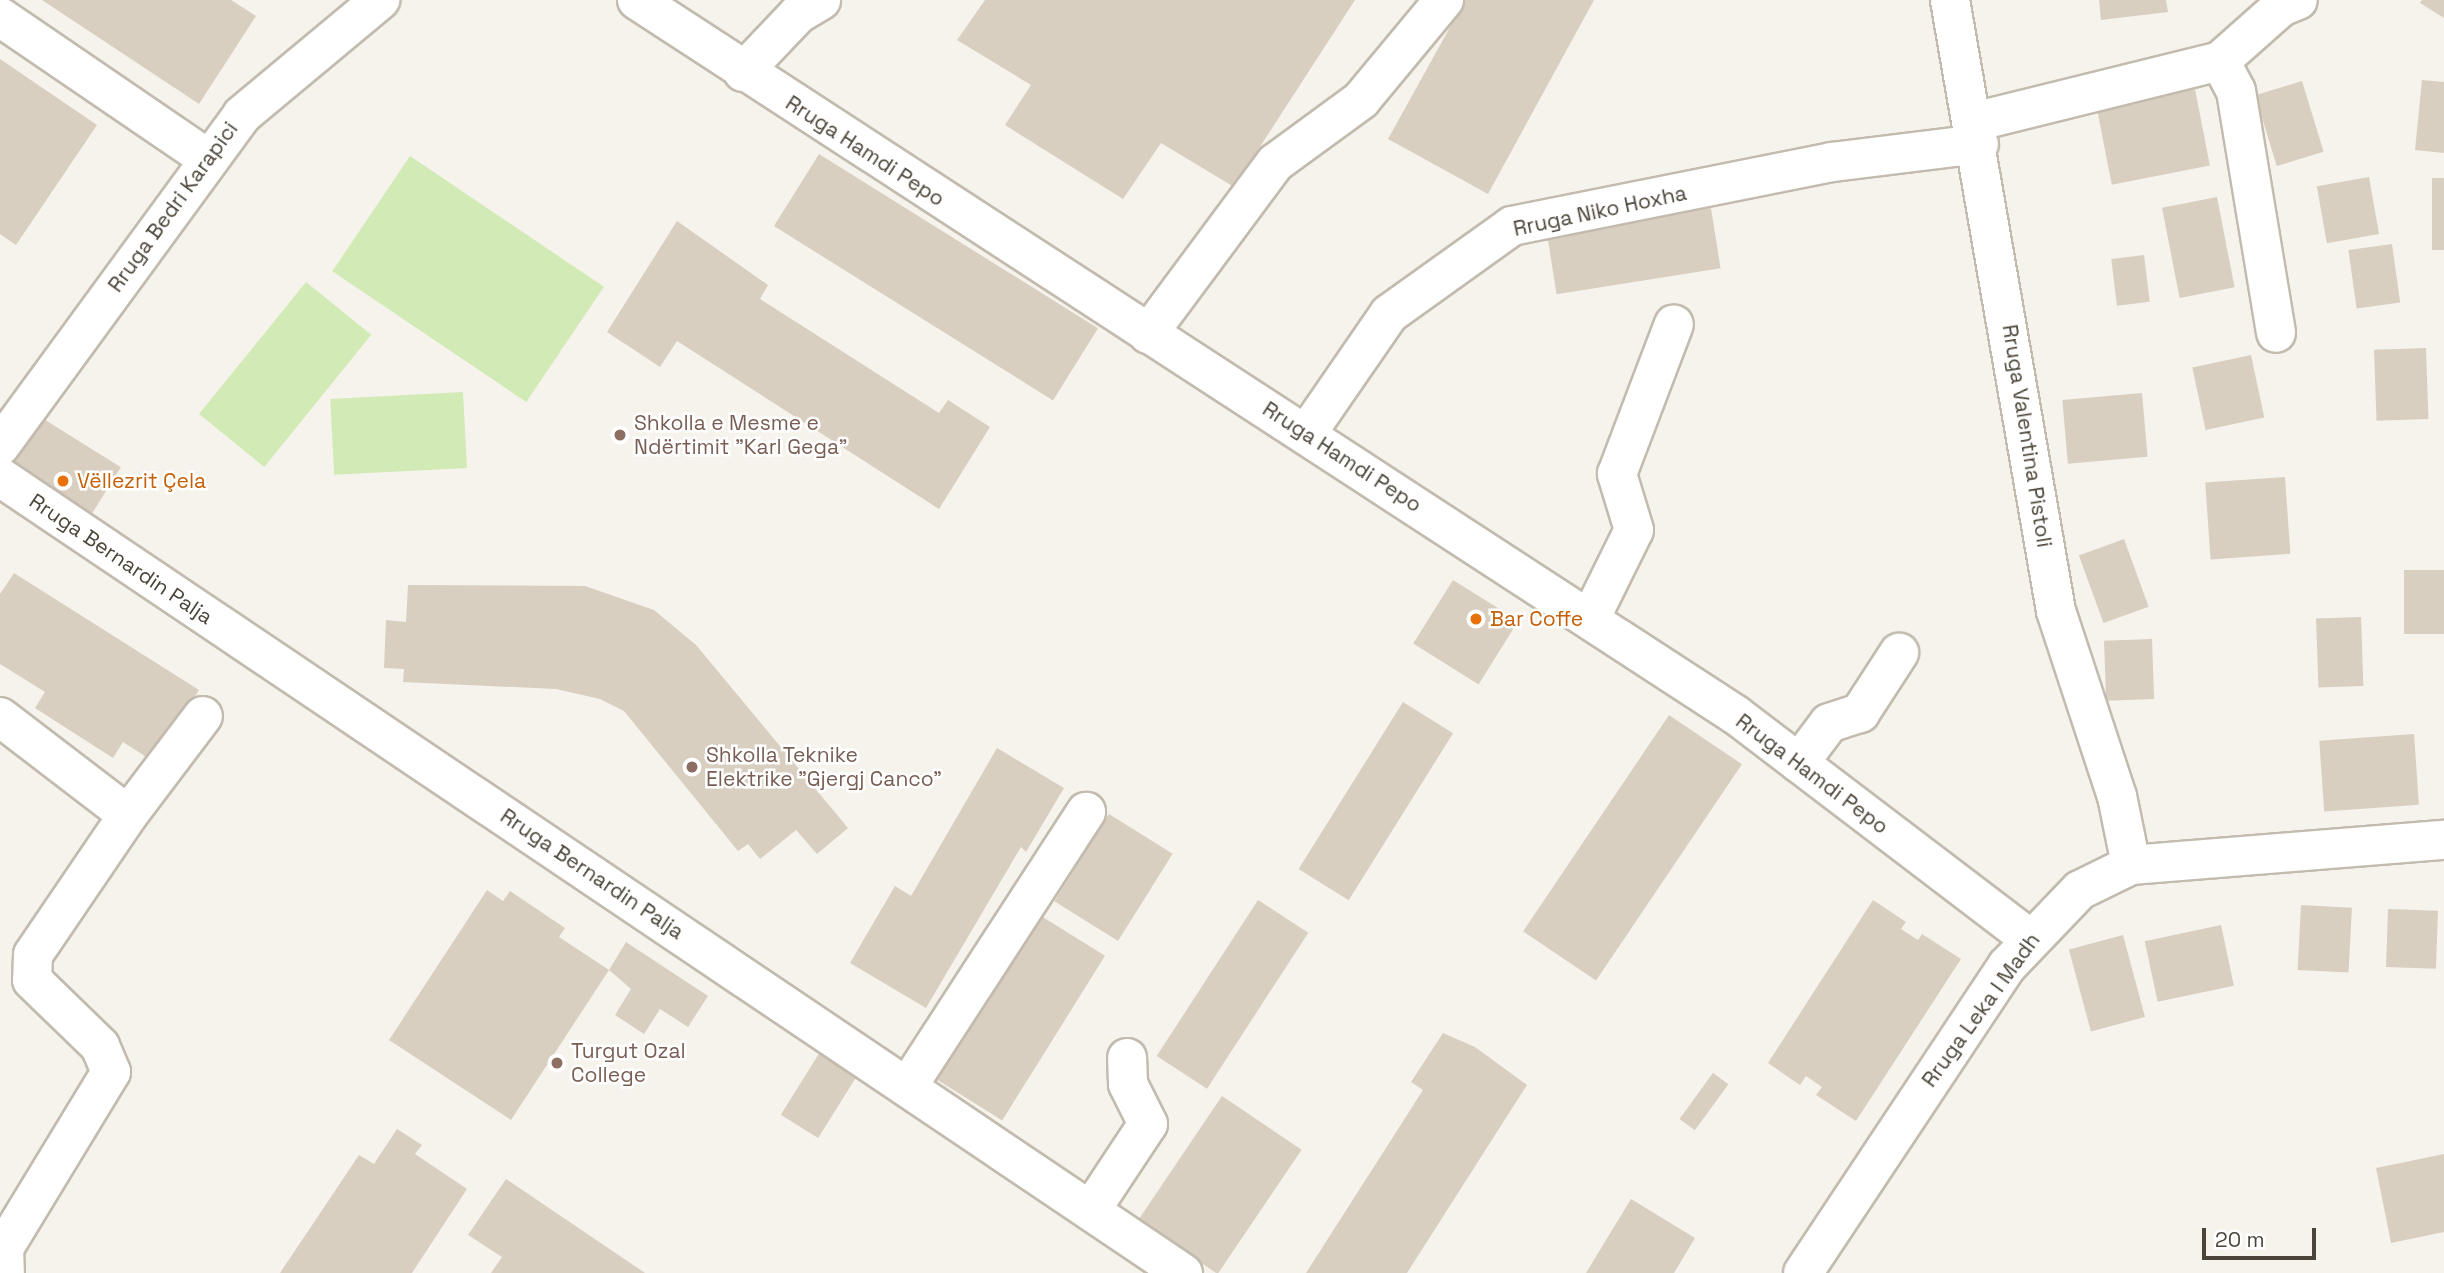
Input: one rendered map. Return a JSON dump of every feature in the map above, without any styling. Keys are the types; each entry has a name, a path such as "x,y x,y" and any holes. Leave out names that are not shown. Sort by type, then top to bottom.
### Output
{"street":[{"name":"Rruga Bedri Karapici","path":"0,446 207,158 242,115 380,0"},
{"name":"Rruga Hamdi Pepo","path":"637,0 743,72 1148,334 1307,433 1590,619 1799,763 2030,939"},
{"path":"743,72 798,14 821,0"},
{"path":"1148,334 1275,163 1361,100 1444,0"},
{"name":"Rruga Valentina Pistoli","path":"1950,0 1977,133 2056,611 2117,796 2132,865"},
{"name":"Rruga Niko Hoxha","path":"1307,433 1389,314 1512,226 1977,133 2220,61 2286,2"},
{"path":"0,18 207,158"},
{"path":"2220,61 2236,91 2276,333"},
{"path":"1590,619 1634,530 1617,474 1674,324"},
{"name":"Rruga Bernardin Palja","path":"0,477 1183,1273"},
{"path":"1799,763 1829,723 1860,713 1899,653"},
{"path":"0,716 128,815"},
{"path":"5,1273 4,1248 111,1072 100,1046 32,981 33,955 128,815 203,716"},
{"path":"908,1086 1086,812"},
{"name":"Rruga Leka I Madh","path":"1803,1273 1945,1055 2030,939 2080,890 2132,865 2444,840"},
{"path":"1091,1210 1148,1124 1128,1084 1127,1058"}],"green space":[{"path":"410,156 604,287 526,402 332,271"},
{"path":"306,282 371,335 264,467 199,414"},
{"path":"463,392 467,468 334,475 330,399"}],"building":[{"path":"42,0 231,0 256,16 199,104"},
{"path":"985,0 1355,0 1234,187 1161,143 1123,199 1005,125 1031,85 957,40"},
{"path":"1465,0 1594,0 1488,194 1388,139"},
{"path":"2099,0 2166,0 2168,12 2101,20"},
{"path":"2422,0 2444,0 2444,18 2420,3"},
{"path":"0,59 97,125 16,245 0,234"},
{"path":"2422,80 2444,82 2444,153 2415,150"},
{"path":"2302,81 2324,152 2277,166 2255,95"},
{"path":"2195,89 2210,166 2112,185 2097,108"},
{"path":"819,154 1098,328 1053,400 774,226"},
{"path":"2369,177 2379,234 2327,243 2317,186"},
{"path":"2432,178 2444,178 2444,250 2432,250"},
{"path":"2217,197 2235,287 2180,298 2162,208"},
{"path":"1711,208 1721,268 1557,294 1547,234"},
{"path":"677,221 768,285 760,299 939,413 948,400 990,427 939,509 677,341 660,367 607,332"},
{"path":"2392,244 2400,302 2357,309 2348,250"},
{"path":"2144,255 2150,302 2117,306 2111,259"},
{"path":"2426,348 2428,419 2377,421 2374,350"},
{"path":"2251,355 2264,418 2206,430 2192,367"},
{"path":"2142,393 2148,457 2068,464 2062,400"},
{"path":"42,418 121,467 90,516 11,467"},
{"path":"2285,477 2290,554 2211,559 2205,483"},
{"path":"2124,539 2149,607 2104,623 2079,555"},
{"path":"2404,570 2444,570 2444,634 2404,634"},
{"path":"14,573 199,690 154,762 123,742 113,758 35,708 45,692 0,664 0,594"},
{"path":"1453,580 1518,621 1479,684 1413,644"},
{"path":"408,585 585,586 654,610 696,645 848,828 817,854 796,830 760,859 748,844 738,851 624,711 600,699 556,689 403,682 404,669 384,668 386,620 406,622"},
{"path":"2361,617 2363,686 2318,688 2316,619"},
{"path":"2152,639 2154,699 2106,701 2104,641"},
{"path":"1403,702 1453,733 1349,900 1299,869"},
{"path":"1669,715 1742,764 1596,981 1523,931"},
{"path":"2414,734 2419,805 2324,811 2319,741"},
{"path":"997,748 1064,788 1026,852 1021,847 926,1008 850,963 895,886 911,896"},
{"path":"1109,814 1173,854 1118,941 1054,901"},
{"path":"487,890 503,901 510,891 565,928 559,937 609,970 511,1120 389,1040"},
{"path":"1258,900 1308,933 1207,1089 1157,1056"},
{"path":"1873,900 1906,922 1901,929 1918,940 1922,934 1961,959 1856,1121 1816,1095 1822,1087 1806,1076 1800,1085 1768,1063"},
{"path":"2301,905 2352,908 2349,973 2298,970"},
{"path":"2388,909 2438,911 2436,969 2386,967"},
{"path":"1038,914 1105,956 1002,1120 935,1079"},
{"path":"2221,925 2234,986 2158,1002 2145,941"},
{"path":"2123,935 2145,1017 2091,1032 2069,949"},
{"path":"626,942 708,996 688,1027 660,1009 644,1034 615,1015 631,989 609,970"},
{"path":"1443,1033 1475,1047 1527,1085 1407,1273 1306,1273 1423,1090 1411,1082"},
{"path":"820,1052 857,1075 818,1138 781,1115"},
{"path":"1713,1073 1728,1084 1695,1130 1679,1119"},
{"path":"1222,1096 1302,1150 1218,1273 1138,1220"},
{"path":"397,1129 422,1145 415,1154 467,1189 412,1273 280,1273 359,1155 374,1164"},
{"path":"2444,1154 2444,1232 2391,1243 2376,1168"},
{"path":"506,1179 645,1273 491,1273 502,1257 468,1235"},
{"path":"1631,1199 1695,1238 1674,1273 1586,1273"}],"place":[{"name":"Shkolla e Mesme e Ndërtimit \"Karl Gega\"","path":"620,435"},
{"name":"Vëllezrit Çela","path":"63,481"},
{"name":"Bar Coffe","path":"1476,619"},
{"name":"Shkolla Teknike Elektrike \"Gjergj Canco\"","path":"692,767"},
{"name":"Turgut Ozal College","path":"557,1063"}]}
